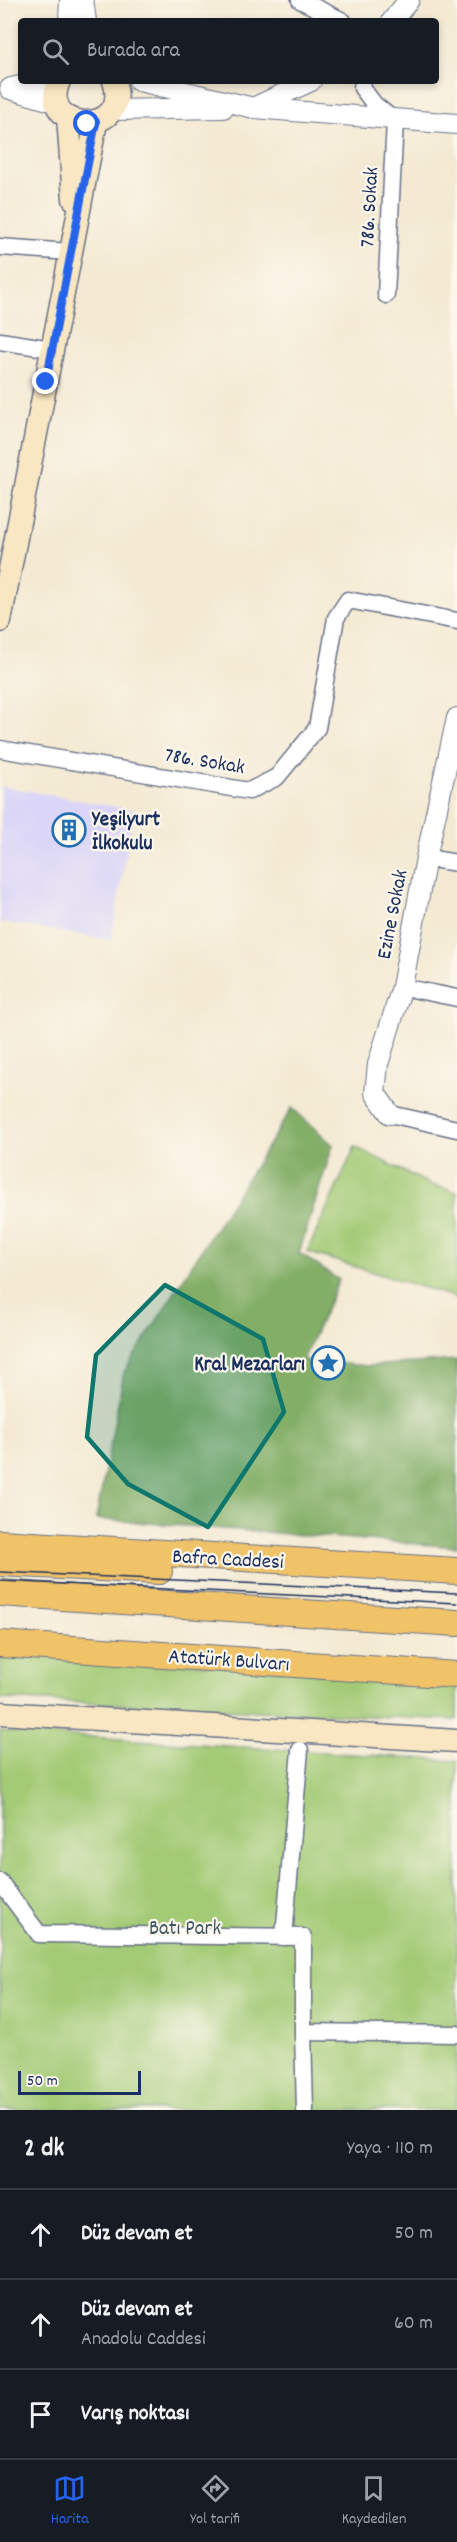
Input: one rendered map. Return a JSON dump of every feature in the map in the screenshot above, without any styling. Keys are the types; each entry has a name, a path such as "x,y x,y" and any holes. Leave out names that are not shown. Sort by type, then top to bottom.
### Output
{"main road":[{"path":"0,621 70,252 104,116 117,92 115,84"},
{"path":"61,100 76,122 104,116"},
{"path":"61,100 76,230"},
{"name":"Bafra Caddesi","path":"0,1543 457,1571"},
{"name":"Bafra Caddesi","path":"0,1563 457,1585"},
{"path":"0,1593 457,1623"},
{"name":"Atatürk Bulvarı","path":"0,1644 457,1675"},
{"path":"2,1713 457,1741"}],"street":[{"path":"69,18 70,0"},
{"path":"83,0 86,18"},
{"path":"300,0 337,18"},
{"path":"394,18 409,0"},
{"path":"5,90 30,84"},
{"path":"152,84 254,108 395,121 457,124"},
{"path":"104,116 254,108 305,84"},
{"path":"363,84 362,88 375,105 395,121"},
{"path":"5,90 61,100"},
{"name":"786. Sokak","path":"386,295 395,121"},
{"path":"0,247 70,252"},
{"path":"0,341 52,349"},
{"name":"786. Sokak","path":"0,749 249,791 277,777 317,728 336,618 348,600 457,621"},
{"name":"Ezine Sokak","path":"390,1114 375,1093 378,1064 402,987 426,858 457,718"},
{"path":"426,858 457,864"},
{"path":"402,987 457,998"},
{"path":"390,1114 457,1129"},
{"path":"284,1937 300,1750"},
{"path":"0,1882 39,1934 303,1937 305,2110"},
{"path":"303,2032 457,2034"}],"highlighted area":[{"path":"165,1285 263,1339 284,1412 208,1527 128,1484 87,1437 96,1355"}],"shaded area":[{"path":"1,786 134,810 111,940 0,922"}],"green space":[{"path":"292,1108 333,1145 299,1253 339,1280 303,1360 367,1366 457,1360 457,1547 96,1519 124,1372"},
{"path":"355,1147 429,1184 457,1192 457,1298 307,1252"},
{"path":"0,1649 457,1683 457,1720 0,1699"},
{"name":"Batı Park","path":"0,1731 457,1761 457,2110 0,2110"}],"tram line":[{"path":"0,1572 457,1593"},
{"path":"0,1581 457,1603"}],"place":[{"name":"Yeşilyurt İlkokulu","path":"69,830"},
{"name":"Kral Mezarları","path":"328,1363"}],"route":[{"path":"46,382 96,122 87,124"}]}
